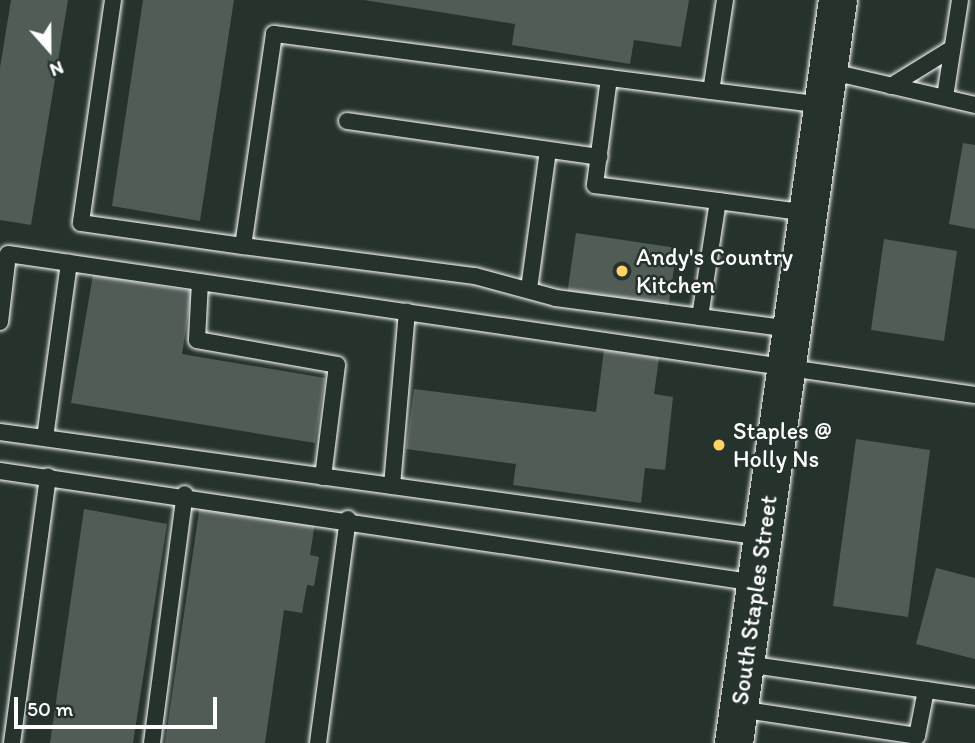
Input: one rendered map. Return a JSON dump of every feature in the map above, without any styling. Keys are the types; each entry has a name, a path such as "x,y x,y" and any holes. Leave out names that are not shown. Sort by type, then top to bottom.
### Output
{"main road":[{"name":"South Staples Street","path":"736,726 838,0"}],"lane":[{"path":"113,0 81,223 475,276 529,289 791,329"},
{"path":"711,90 725,0"},
{"path":"945,97 960,0"},
{"path":"243,246 274,34 711,90 891,86 975,104"},
{"path":"891,86 951,49"},
{"path":"609,78 595,185 808,213"},
{"path":"348,121 599,157"},
{"path":"529,289 548,151"},
{"path":"700,317 718,201"},
{"path":"0,322 8,254 975,395"},
{"path":"45,438 69,263"},
{"path":"200,282 197,341 337,365 323,477"},
{"path":"392,486 407,312"},
{"path":"0,432 763,537"},
{"path":"0,471 185,494 757,583"},
{"path":"12,743 48,476"},
{"path":"152,743 185,494"},
{"path":"318,743 348,519"},
{"path":"746,664 975,697"},
{"path":"736,726 917,740 926,690"}],"building":[{"path":"11,0 68,0 31,225 0,220 0,68"},
{"path":"143,0 234,0 200,221 112,206"},
{"path":"364,0 689,0 681,47 634,40 630,64 512,45 515,24"},
{"path":"963,143 975,145 975,229 949,224"},
{"name":"Andy's Country Kitchen","path":"576,233 677,248 668,309 567,295"},
{"path":"884,239 957,251 944,341 871,330"},
{"path":"93,275 192,291 182,354 325,378 315,443 71,403"},
{"path":"604,350 659,358 654,394 673,397 665,470 645,468 641,503 513,485 516,464 406,449 414,389 596,412"},
{"path":"856,439 930,450 908,617 833,606"},
{"path":"200,505 315,522 310,555 319,557 314,586 307,585 302,613 284,610 265,743 165,743"},
{"path":"84,509 167,524 133,743 50,743"},
{"path":"936,568 975,578 975,659 916,644"}],"place":[{"name":"Andy's Country Kitchen","path":"622,271"},
{"name":"Staples @ Holly Ns","path":"719,445"}]}
